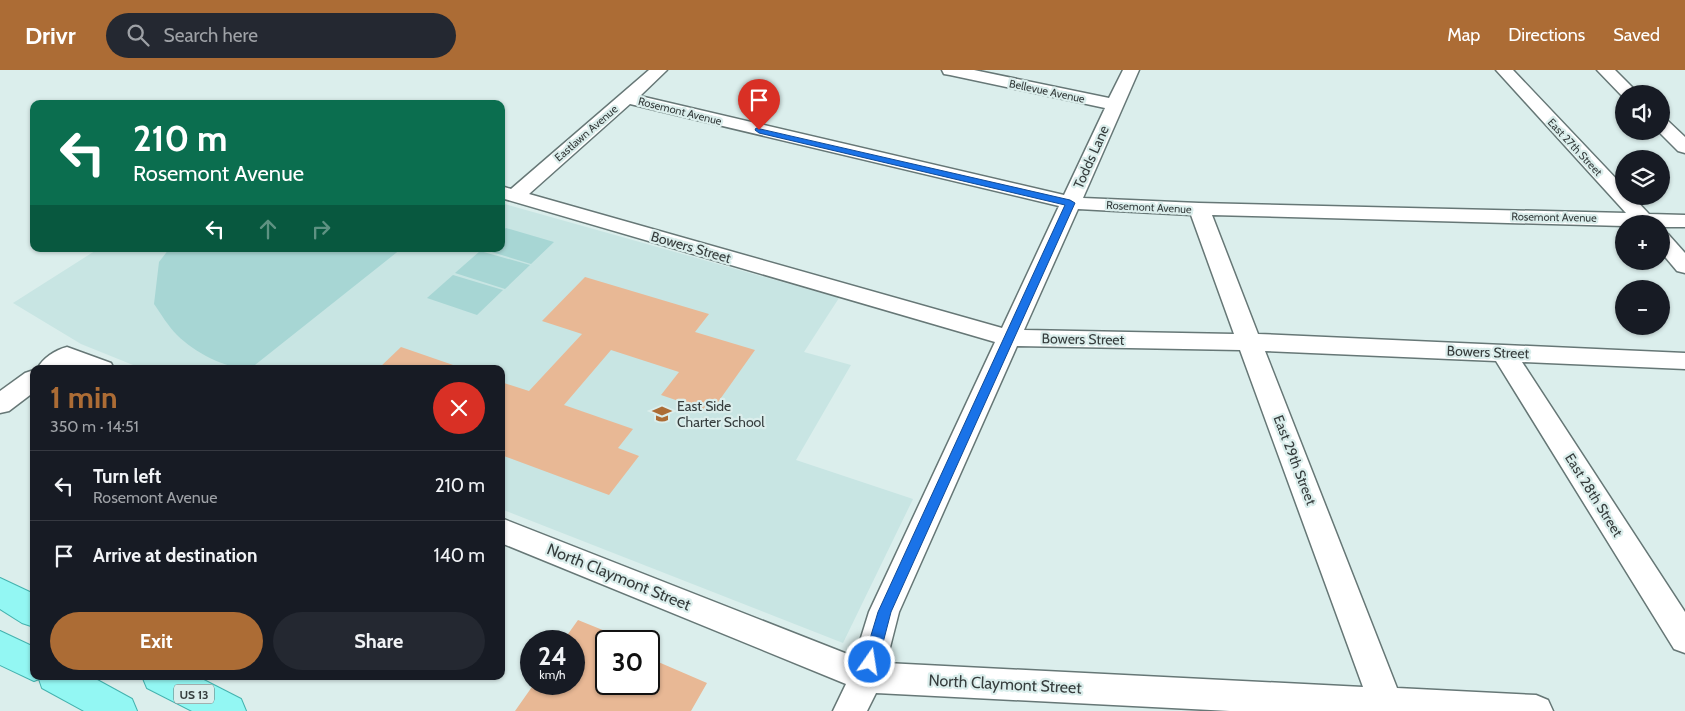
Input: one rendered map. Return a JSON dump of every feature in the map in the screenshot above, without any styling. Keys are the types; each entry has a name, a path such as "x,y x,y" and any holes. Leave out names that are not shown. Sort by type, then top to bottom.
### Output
{"main road":[{"path":"0,646 30,663"},
{"path":"62,680 119,711"},
{"name":"US 13","path":"168,680 228,711"}],"street":[{"name":"Eastlawn Avenue","path":"508,194 659,70"},
{"name":"Bellevue Avenue","path":"950,70 1115,105"},
{"name":"Todds Lane","path":"850,711 867,677 873,646 884,612 1131,70"},
{"name":"East 27th Street","path":"1504,70 1639,215"},
{"path":"1605,70 1621,85"},
{"name":"Rosemont Avenue","path":"626,98 1070,203 1199,209 1615,220"},
{"path":"1670,133 1685,147"},
{"name":"Bowers Street","path":"508,194 1010,338 1250,342 1685,361"},
{"name":"East 29th Street","path":"1199,209 1388,708"},
{"name":"Rosemont Avenue","path":"1670,221 1685,221"},
{"path":"1670,250 1685,266"},
{"name":"East 28th Street","path":"1503,352 1685,639"},
{"path":"58,362 77,365"},
{"path":"0,404 30,383"},
{"name":"North Claymont Street","path":"505,532 867,677 1388,708 1536,711"},
{"path":"867,677 868,711"}],"shaded area":[{"name":"East Side Charter School","path":"505,204 839,298 804,352 851,365 796,460 913,499 843,643 505,511 505,365 133,365 81,344 13,303 93,252 505,252"},
{"path":"505,229 554,242 531,264 492,252 505,252"},
{"path":"167,252 397,252 255,365 228,365 221,363 201,353 177,335 154,304 159,262"},
{"path":"479,252 530,265 505,289 455,273"},
{"path":"453,275 503,290 477,315 427,298"}],"building":[{"name":"East Side Charter School","path":"585,277 709,314 695,332 755,350 711,412 661,395 679,372 611,350 564,405 633,429 618,448 639,456 609,495 505,456 505,383 529,391 582,334 542,321"},
{"path":"401,347 453,365 382,365"},
{"path":"578,620 603,630 595,630 595,695 660,695 660,663 707,683 691,711 515,711 526,695 585,695 585,630 571,630"}],"place":[{"name":"East Side Charter School","path":"662,414"}],"route":[{"path":"759,130 1070,203 884,612 870,662"}]}
